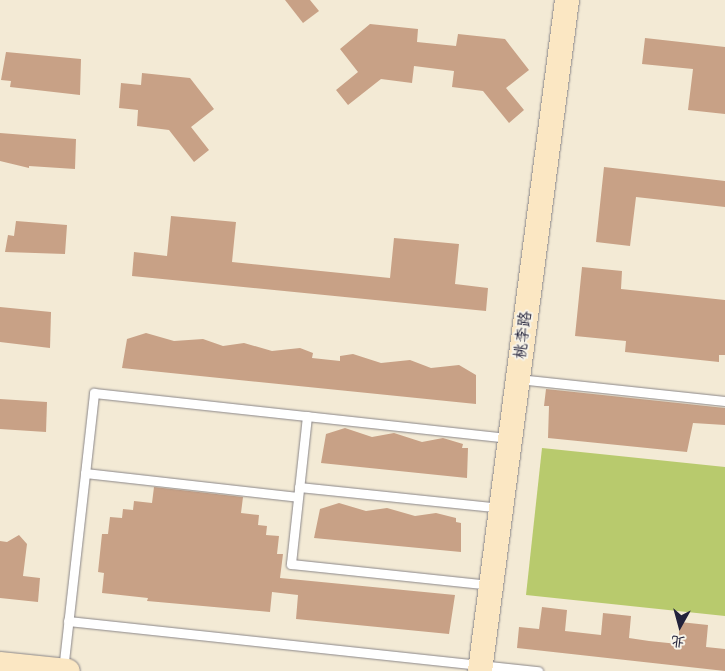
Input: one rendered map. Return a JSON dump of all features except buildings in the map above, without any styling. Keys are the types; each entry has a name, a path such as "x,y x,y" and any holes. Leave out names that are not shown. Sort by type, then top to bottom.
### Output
{"street":[{"name":"桃李路","path":"480,668 567,0"},
{"path":"0,664 68,671"}],"lane":[{"path":"518,379 725,401"},
{"path":"63,670 94,393 510,438"},
{"path":"307,416 290,564 491,585"},
{"path":"85,473 298,497"},
{"path":"299,487 501,508"},
{"path":"68,622 480,668 538,671"}],"green space":[{"path":"542,448 725,467 725,616 526,595"}]}
